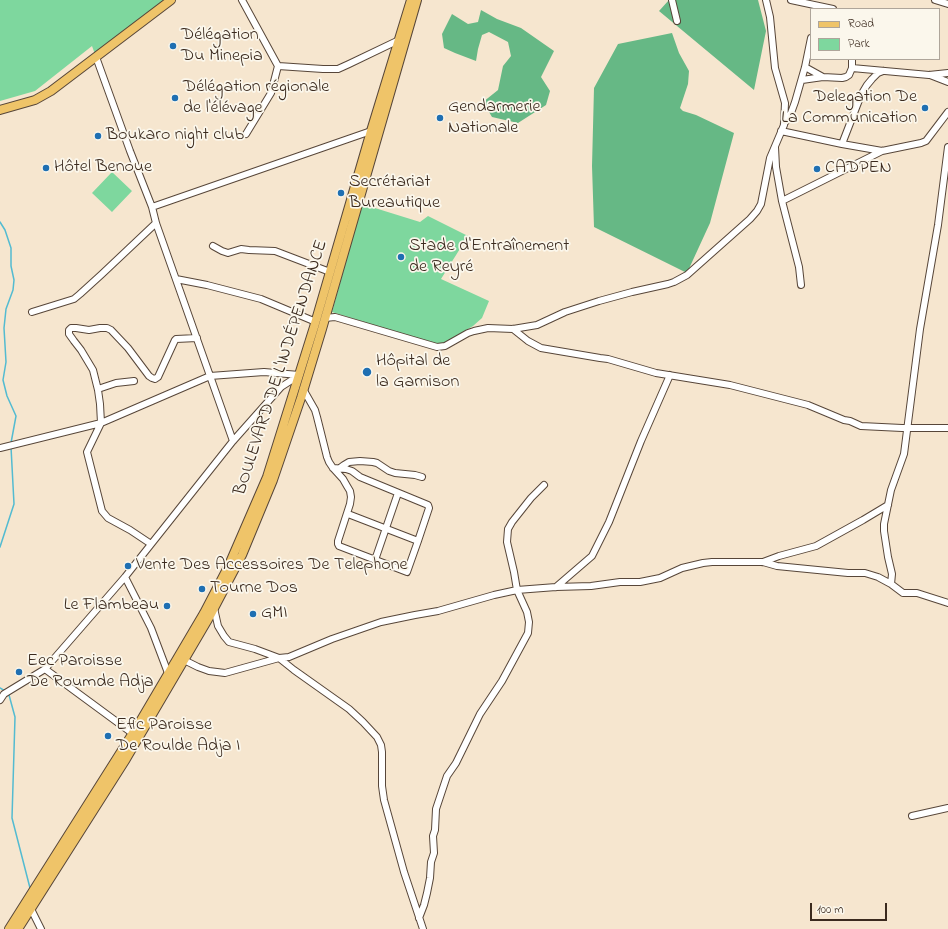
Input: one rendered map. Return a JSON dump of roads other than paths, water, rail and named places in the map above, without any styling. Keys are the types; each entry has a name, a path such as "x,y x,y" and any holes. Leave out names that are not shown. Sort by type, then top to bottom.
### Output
{"main road":[{"path":"0,110 35,100 51,91 171,0"},
{"name":"BOULEVARD DE L'INDÉPENDANCE","path":"9,929 132,733 204,613 228,567 267,477 316,322 371,131 411,0"},
{"name":"BOULEVARD DE L'INDÉPENDANCE","path":"18,929 126,759 214,608 242,555 273,480 303,389 417,0"}],"street":[{"path":"242,0 278,66 271,93 246,134"},
{"path":"672,0 677,21"},
{"path":"766,0 770,17 775,68 785,103 784,125"},
{"path":"791,0 817,8"},
{"path":"935,0 948,4"},
{"path":"278,66 338,69 399,40"},
{"path":"325,318 335,317 438,347 445,346 474,331 488,328 513,329 537,325 565,312 632,292 668,284 687,275 750,220 761,204 770,158 795,102 802,80 810,43"},
{"path":"96,57 152,207 156,223 233,442"},
{"path":"802,80 824,77 846,77 849,75 852,68 852,60"},
{"path":"805,67 824,77"},
{"path":"852,68 929,74 948,73"},
{"path":"842,144 856,105 864,90 878,73 884,71"},
{"path":"929,74 948,82"},
{"path":"782,201 882,151 921,144 926,140 948,112"},
{"path":"152,207 371,131"},
{"path":"781,131 882,151"},
{"path":"775,144 776,167 782,201 799,267 801,285"},
{"path":"891,584 892,574 888,557 884,524 892,490 903,458 920,330 938,225 948,147"},
{"path":"32,312 74,299 156,223"},
{"path":"213,246 228,253 241,248 249,250 275,251 330,272"},
{"path":"176,279 207,285 260,299 316,322"},
{"path":"152,544 108,518 102,512 87,452 101,423 98,389 93,370 69,334 69,330 71,328 89,330 108,328 128,348 150,376 155,379 158,377 176,339 197,338"},
{"path":"513,329 528,341 541,348 608,358 656,373 730,384 808,405 861,426 948,428"},
{"path":"0,448 101,423 210,376 264,372 299,377"},
{"path":"556,587 592,556 609,522 641,441 670,375"},
{"path":"2,697 10,690 45,669 125,577 233,442 281,387 299,377"},
{"path":"98,389 116,383 134,381"},
{"path":"303,389 315,410 326,457 337,468 350,491 350,504 338,541 339,546 406,572 429,508 426,504 360,477 352,471 337,468"},
{"path":"337,468 349,462 374,462 395,473 422,477"},
{"path":"419,918 427,893 431,862 434,853 436,809 447,776 456,762 480,714 502,681 528,633 529,622 527,612 517,590 506,542 508,529 518,513 530,498 544,485"},
{"path":"375,560 398,493"},
{"path":"763,562 816,546 888,505"},
{"path":"348,514 418,541"},
{"path":"184,660 208,671 225,673 289,656 381,622 438,611 494,595 517,590 591,586 620,582 640,582 660,578 682,568 703,563 763,562 777,566 872,574 891,584 903,593 917,593 948,603"},
{"path":"125,577 151,628 168,673"},
{"path":"214,608 218,626 229,642 255,649 279,658 349,709 377,737 381,744 382,752 382,786 384,800 404,872 423,929"},
{"path":"45,669 132,733"},
{"path":"912,816 948,808"},
{"path":"31,908 41,929"}],"waterway":[{"path":"0,222 5,230 11,248 11,266 14,280 13,290 6,309 4,328 6,362 3,380 7,396 16,416 11,443"},
{"path":"0,547 14,504 11,447"},
{"path":"0,688 5,691"},
{"path":"8,694 15,717 12,818 30,888"}],"place":[{"name":"Délégation Du Minepia","path":"173,46"},
{"name":"Délégation régionale de l'élévage","path":"175,98"},
{"name":"Delegation De La Communication","path":"925,108"},
{"name":"Gendarmerie Nationale","path":"440,118"},
{"name":"Boukaro night club","path":"98,136"},
{"name":"Hôtel Benoue","path":"46,168"},
{"name":"CADPEN","path":"817,169"},
{"name":"Secrétariat Bureautique","path":"341,193"},
{"name":"Stade d'Entraînement de Reyré","path":"401,257"},
{"name":"Hôpital de la Garnison","path":"367,372"},
{"name":"Vente Des Accessoires De Telephone","path":"128,566"},
{"name":"Tourne Dos","path":"202,589"},
{"name":"Le Flambeau","path":"167,606"},
{"name":"GMI","path":"253,614"},
{"name":"Eec Paroisse De Roumde Adja","path":"19,672"},
{"name":"Eflc Paroisse De Roulde Adja I","path":"108,736"}]}
